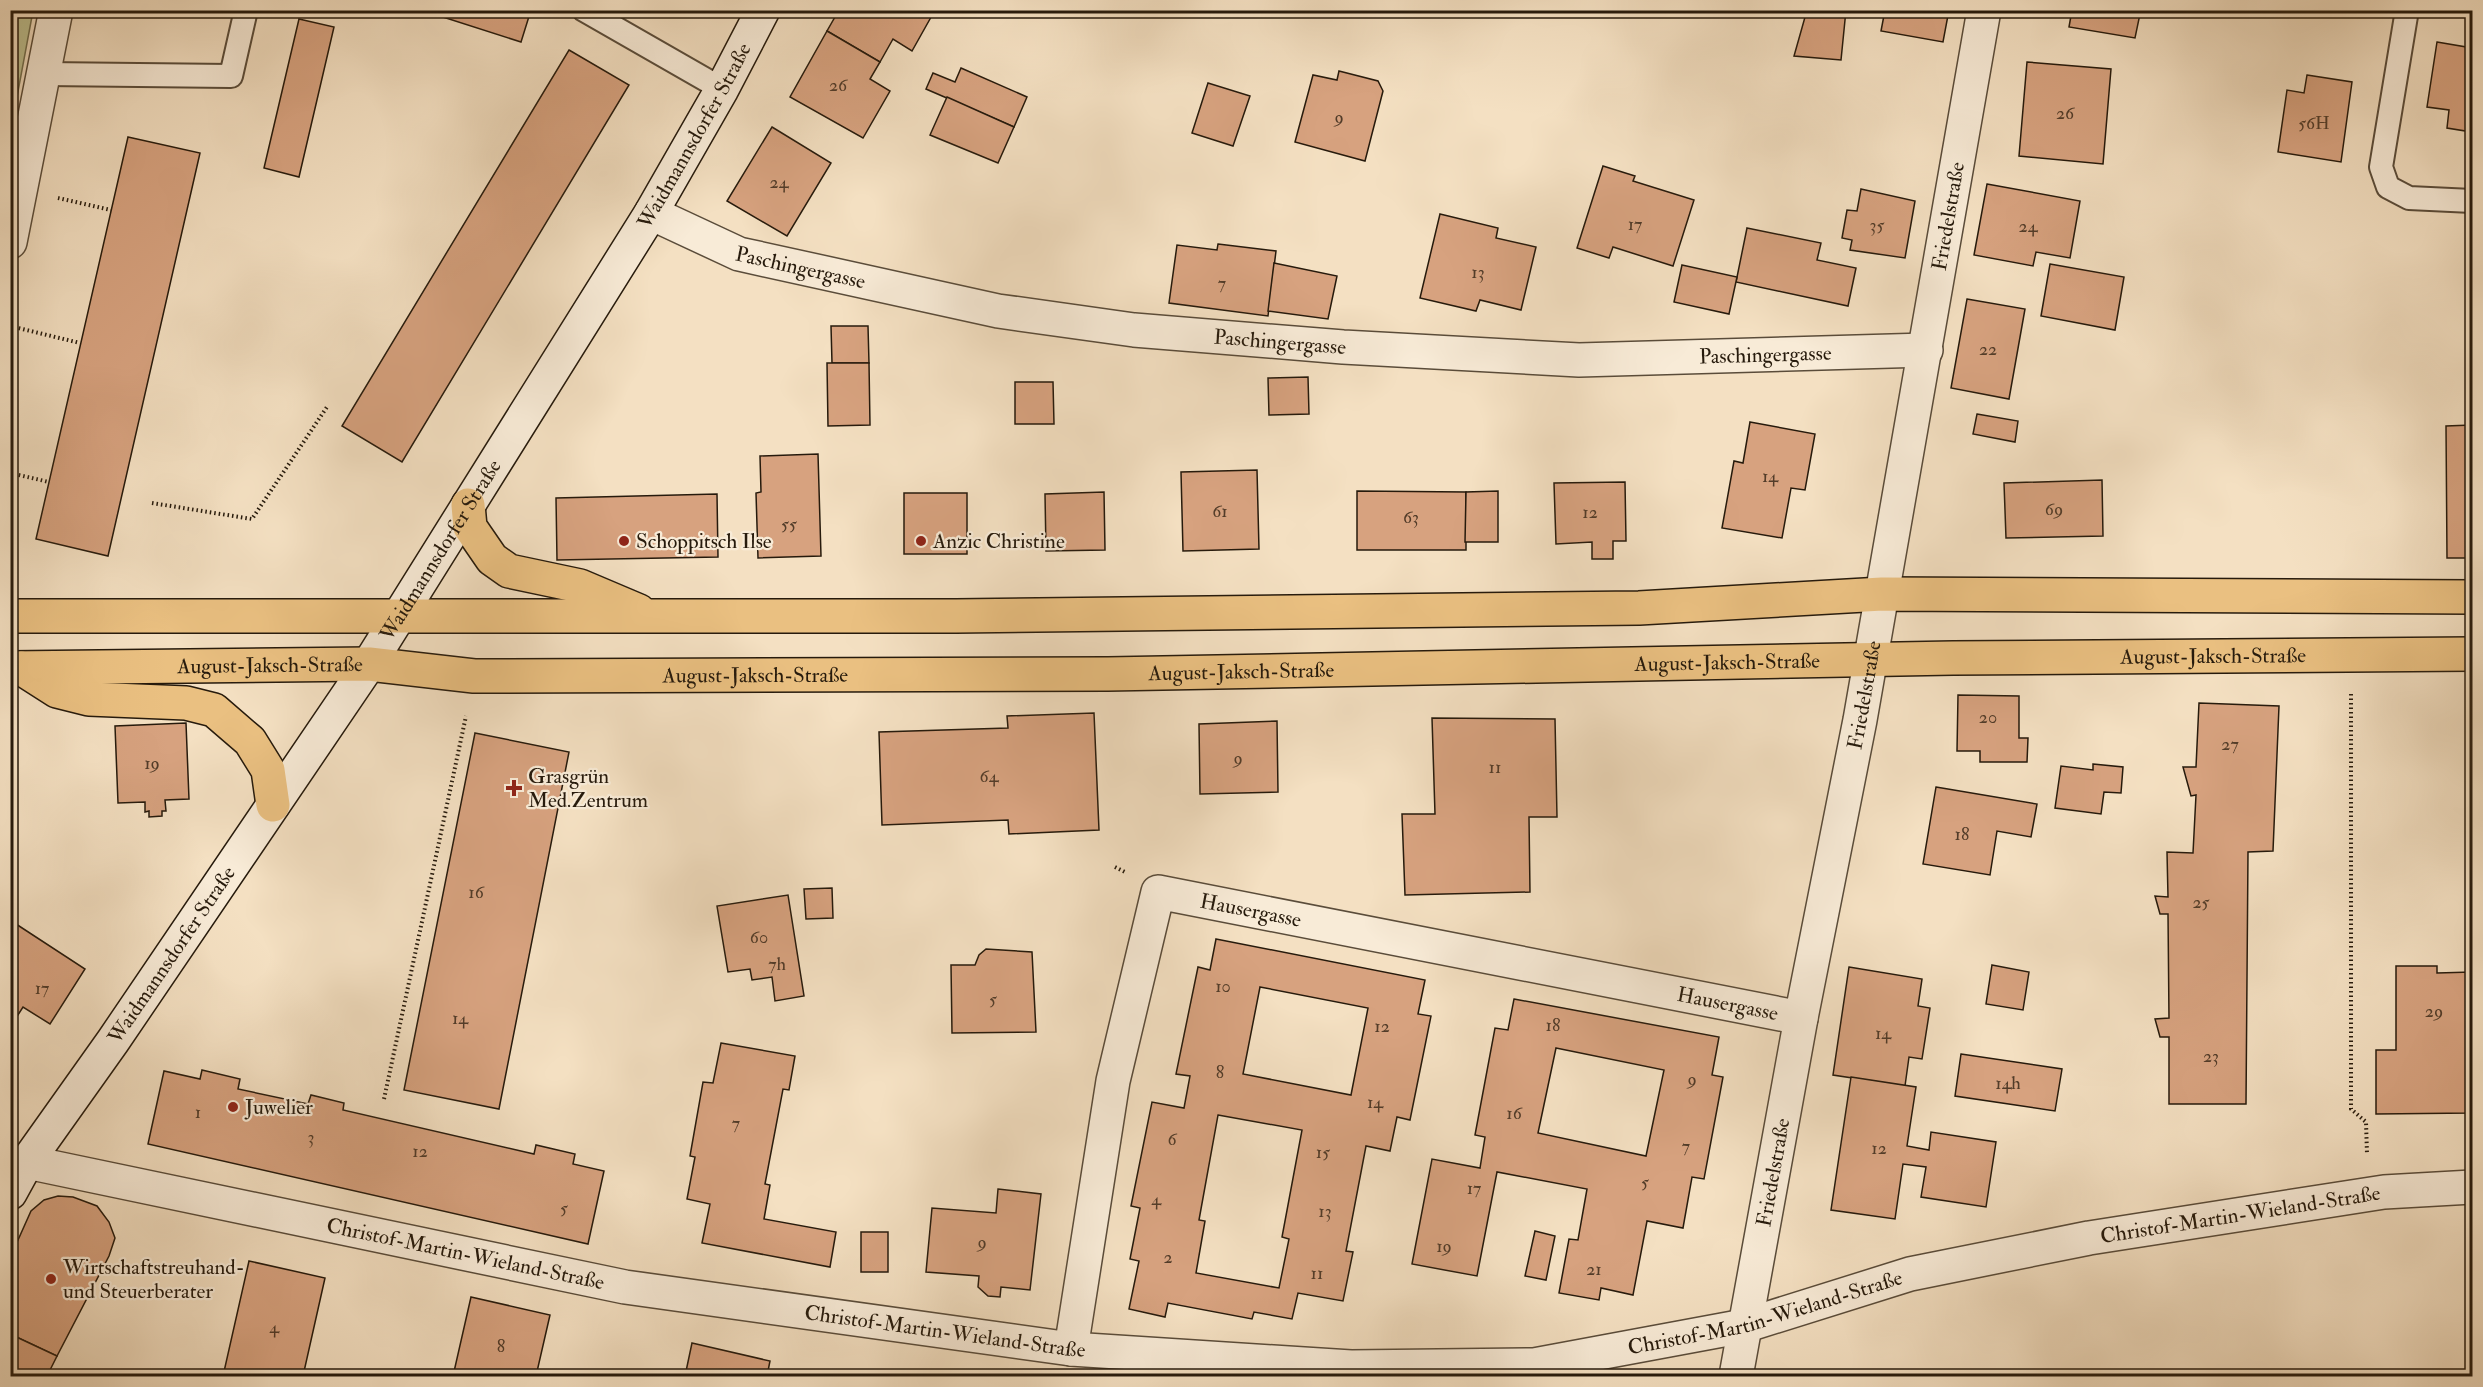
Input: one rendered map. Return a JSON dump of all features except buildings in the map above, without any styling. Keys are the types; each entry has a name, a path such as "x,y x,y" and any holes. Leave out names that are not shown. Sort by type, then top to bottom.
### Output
{"main road":[{"path":"468,505 470,527 492,560 509,571 580,586 652,616"},
{"path":"10,616 956,616 1639,608 1882,594 2472,597"},
{"name":"August-Jaksch-Straße","path":"16,668 369,664 474,676 1108,675 1870,659 2472,654"},
{"path":"16,668 57,692 89,699 186,704 214,710 250,741 268,770 273,805"}],"street":[{"path":"10,242 56,10"},
{"name":"Waidmannsdorfer Straße","path":"10,1193 27,1162 120,1031 369,664 651,213 763,10"},
{"name":"Friedelstraße","path":"1736,1377 1801,1018 1882,594 1984,10"},
{"name":"Paschingergasse","path":"651,213 739,254 998,311 1134,330 1343,348 1579,360 1926,350"},
{"name":"Hausergasse","path":"1071,1349 1113,1081 1158,892 1801,1018"},
{"name":"Christof-Martin-Wieland-Straße","path":"27,1162 625,1287 1071,1349 1351,1367 1534,1365 1744,1326 1910,1274 2089,1238 2369,1194 2472,1187"}],"lane":[{"path":"45,74 231,76 246,10"},
{"path":"584,10 722,88"},
{"path":"2407,10 2381,167 2388,187 2409,198 2472,201"}],"path":[{"path":"22,190 111,210"},
{"path":"10,326 80,343"},
{"path":"152,503 252,519 327,407"},
{"path":"10,473 49,482"},
{"path":"2351,654 2351,1109 2366,1122 2369,1194"},
{"path":"384,1099 474,676"}],"green space":[{"path":"10,11 33,11 11,129"}],"place":[{"name":"Schoppitsch Ilse","path":"624,541"},
{"name":"Anzic Christine","path":"921,541"},
{"name":"Grasgrün Med.Zentrum","path":"514,788"},
{"name":"Juwelier","path":"233,1107"},
{"name":"Wirtschaftstreuhand- und Steuerberater","path":"51,1279"}]}
